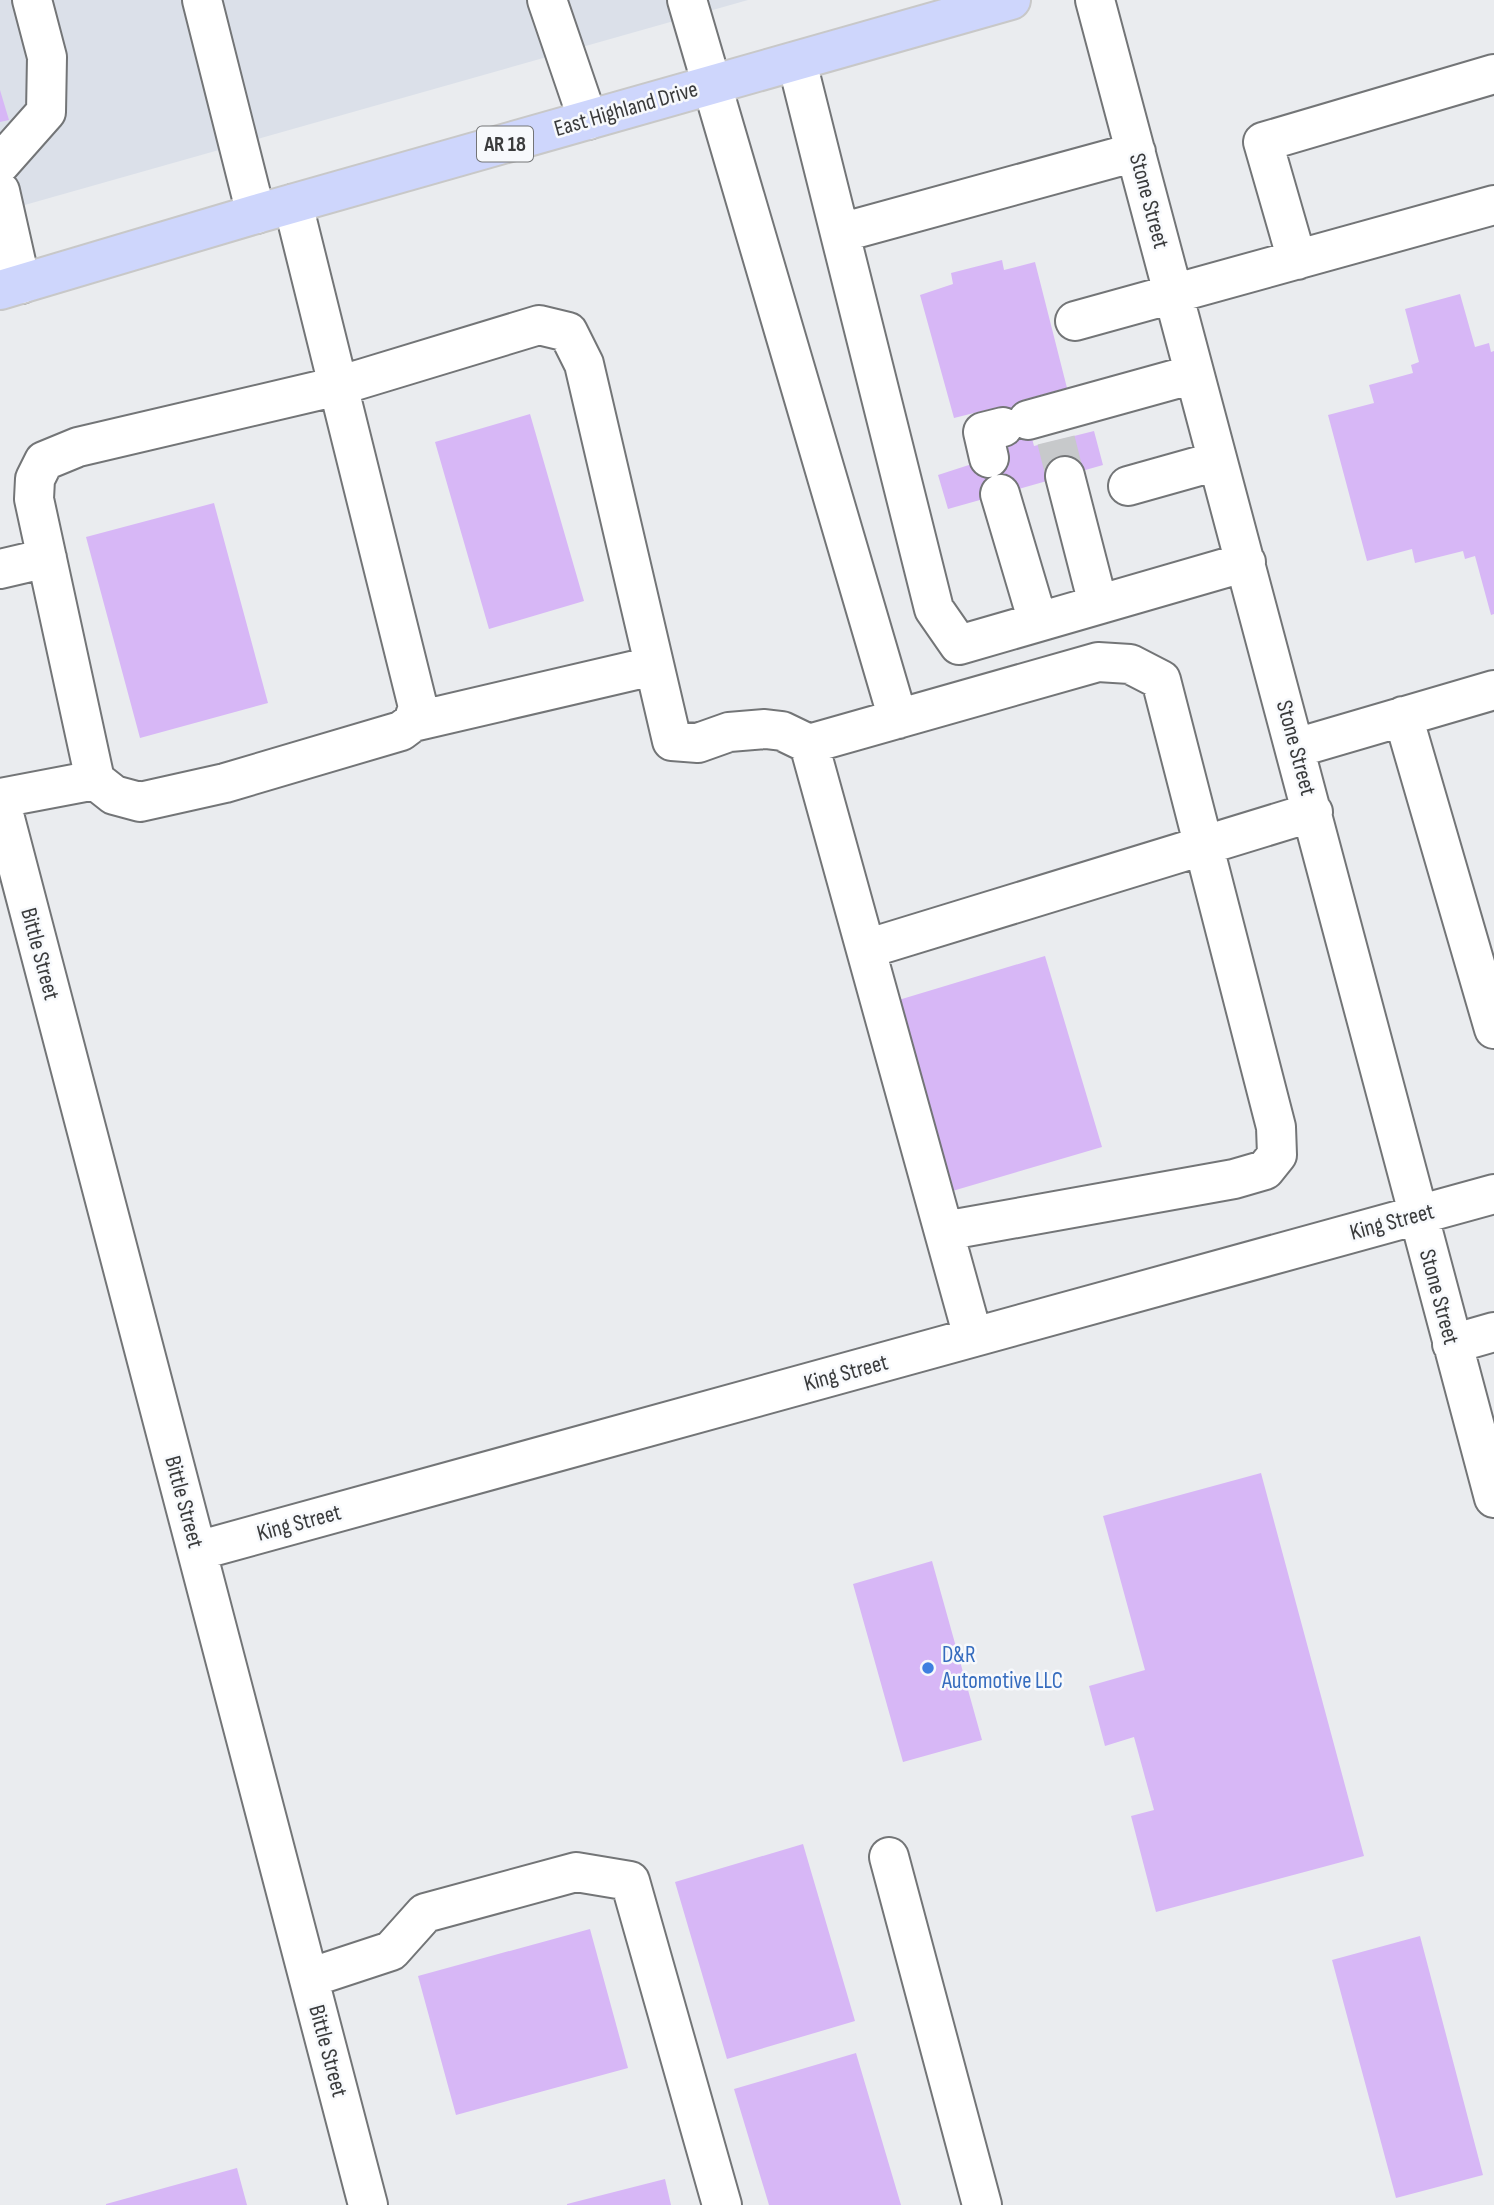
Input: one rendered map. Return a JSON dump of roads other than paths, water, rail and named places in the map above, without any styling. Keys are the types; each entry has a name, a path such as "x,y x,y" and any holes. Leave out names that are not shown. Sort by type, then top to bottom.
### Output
{"main road":[{"name":"East Highland Drive","path":"11,287 256,214 797,62 928,11 1011,0"}],"street":[{"path":"0,164 46,112 47,57 32,0"},
{"path":"202,0 256,214"},
{"path":"547,0 588,120"},
{"path":"687,0 898,719"},
{"name":"Stone Street","path":"1095,0 1494,1497"},
{"path":"797,62 934,609 959,645 1246,562"},
{"path":"1297,260 1263,142 1494,74"},
{"path":"840,233 1136,152"},
{"path":"0,191 11,287"},
{"path":"293,204 418,706 413,722"},
{"path":"1075,321 1494,205"},
{"path":"653,666 413,722 401,732 238,779 140,802 114,795 95,780 34,499 34,479 44,461 78,447 338,386 539,326 568,332 584,364 672,741 698,743 729,732 765,729 782,731 809,744 1098,662 1130,664 1161,680 1276,1127 1277,1155 1265,1170 1234,1179 944,1231"},
{"path":"1027,447 1195,374"},
{"path":"1027,447 1038,622"},
{"path":"1027,447 1098,604"},
{"path":"1128,486 1217,461"},
{"path":"0,569 47,558"},
{"path":"1296,748 1494,690"},
{"path":"1403,716 1494,1030"},
{"path":"809,744 974,1337"},
{"path":"0,799 95,780"},
{"name":"Bittle Street","path":"0,799 368,2205"},
{"path":"866,949 1312,812"},
{"name":"King Street","path":"197,1551 1494,1194"},
{"path":"1452,1344 1494,1332"},
{"path":"888,1857 982,2205"},
{"path":"309,1978 391,1951 425,1913 576,1872 630,1881 722,2205"}],"tunnel":[{"path":"1056,440 1065,476"}],"place":[{"name":"D&R Automotive LLC","path":"928,1668"}]}
